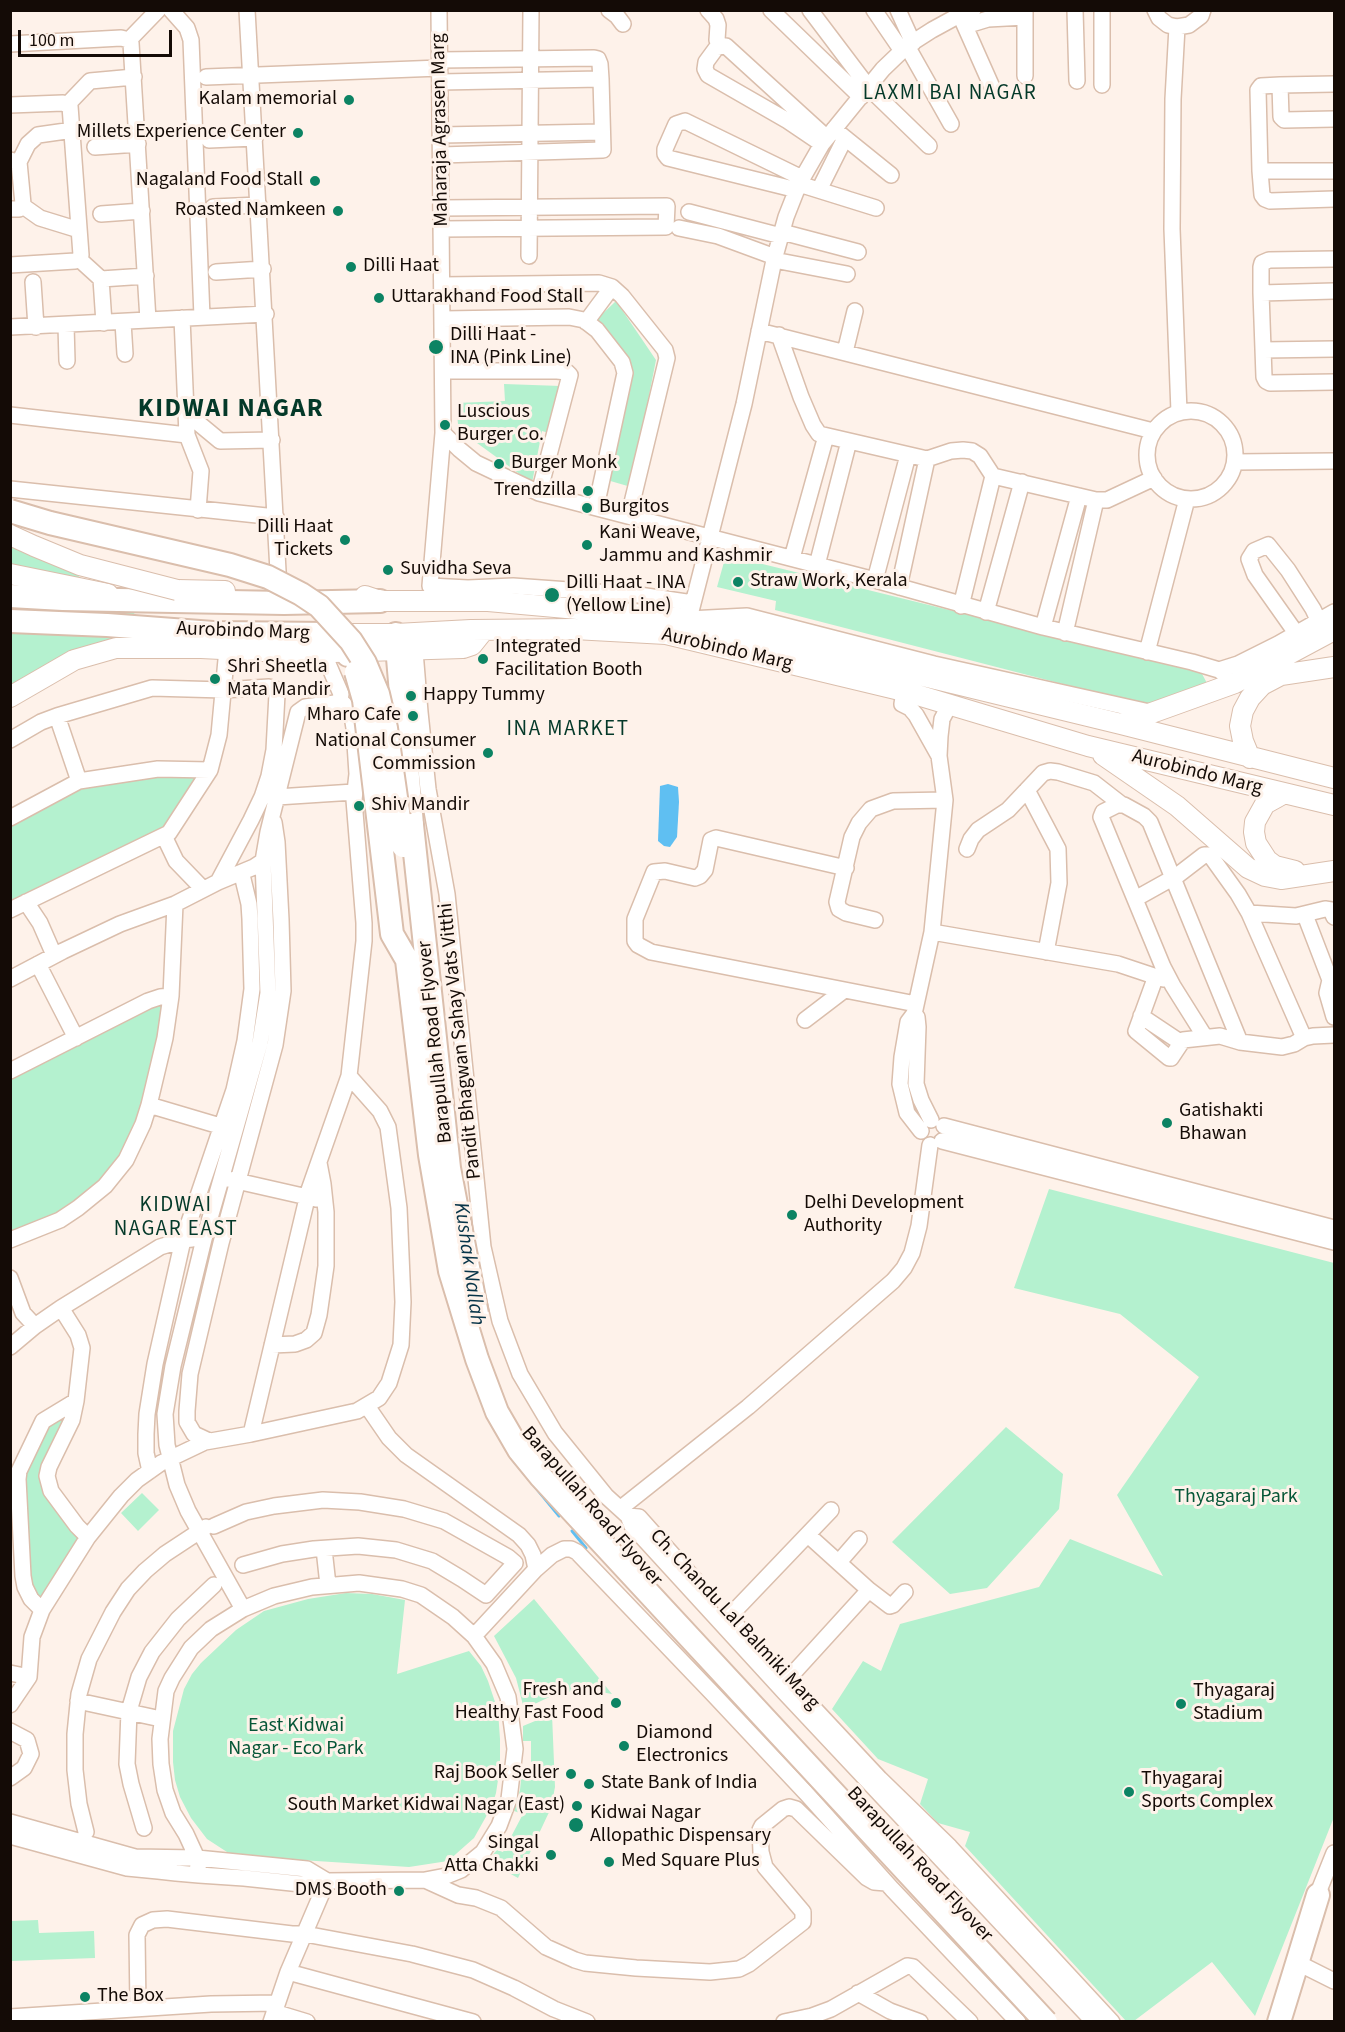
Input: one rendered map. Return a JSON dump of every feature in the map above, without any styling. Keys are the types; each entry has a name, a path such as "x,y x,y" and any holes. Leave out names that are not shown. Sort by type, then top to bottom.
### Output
{"highway":[{"path":"10,511 50,523 230,565 268,577 301,594 319,606 337,623 365,663 378,694 386,728 410,898 427,962"},
{"name":"Aurobindo Marg","path":"10,596 284,603 380,601"},
{"name":"Aurobindo Marg","path":"10,621 107,625 340,652"},
{"name":"Barapullah Road Flyover","path":"406,641 399,674 412,825 449,1168 473,1299 487,1351 508,1406 528,1438 586,1509 888,1831 1062,2022"},
{"name":"Barapullah Road Flyover","path":"340,652 364,700 392,934 406,960 430,1155 450,1271 496,1412 519,1450 541,1477 1046,2022"},
{"path":"1279,2022 1318,1894"}],"main road":[{"path":"10,535 80,565 177,590 360,595 380,601"},
{"path":"10,574 128,599"},
{"name":"Aurobindo Marg","path":"380,601 488,601 691,611 739,630 920,669 1121,724 1335,778"},
{"name":"Aurobindo Marg","path":"340,652 484,630 574,629 666,633 903,698 950,704 1088,746 1335,805"},
{"path":"1121,724 1235,683 1297,642 1324,629"},
{"path":"10,697 86,655 116,648 230,641"},
{"path":"1297,642 1298,667 1307,671"},
{"path":"1259,760 1243,741 1240,726 1243,711 1250,698 1262,685 1281,675 1335,667"},
{"path":"1088,746 1177,806 1248,868 1265,876 1281,879 1335,871"},
{"path":"1283,794 1265,804 1259,812 1254,832 1260,852 1275,866 1285,870 1295,871 1335,860"}],"street":[{"path":"129,40 158,10"},
{"path":"171,10 187,28 191,40 202,317"},
{"path":"248,10 280,592"},
{"name":"Maharaja Agrasen Marg","path":"430,586 443,433 442,285 448,228 446,70 439,10"},
{"path":"529,256 531,10"},
{"path":"609,10 623,24"},
{"path":"708,10 716,19 717,40 720,46"},
{"path":"771,10 929,146"},
{"path":"810,10 867,92"},
{"path":"874,10 908,48 951,124"},
{"path":"898,10 908,48"},
{"path":"1077,81 1075,11 1081,10"},
{"path":"1102,10 1102,85"},
{"path":"1155,10 1159,18 1168,25 1177,27 1189,25 1201,16 1203,10"},
{"path":"691,611 712,537 744,404 781,234 800,184 832,137 867,92 908,48 963,15 993,18 1025,14 1025,76"},
{"path":"963,15 992,87"},
{"path":"1177,27 1173,96 1172,229 1179,412"},
{"path":"10,44 121,38 129,40"},
{"path":"129,40 132,48 148,320"},
{"path":"832,137 788,121 708,75 705,69 706,62 717,47 726,46 832,137 891,175"},
{"path":"206,77 446,70 531,59 598,59 601,80 603,150 448,155"},
{"path":"446,70 530,80 601,80"},
{"path":"10,105 68,104 90,81 134,78"},
{"path":"1335,84 1280,85 1261,87 1258,90 1260,171 1264,199 1335,199"},
{"path":"1280,85 1281,117 1284,120 1335,118"},
{"path":"68,104 72,110 81,255 79,259"},
{"path":"800,184 685,121 676,124 665,149 668,158 800,184 876,208"},
{"path":"73,130 38,135 14,161 17,208 79,230"},
{"path":"448,135 602,132"},
{"path":"819,190 832,137"},
{"path":"209,141 255,138"},
{"path":"95,147 138,144"},
{"path":"1260,171 1335,171"},
{"path":"213,207 259,205"},
{"path":"448,208 667,206 666,227 448,228"},
{"path":"101,214 142,211"},
{"path":"690,212 858,252"},
{"path":"679,228 718,236 793,264 847,274"},
{"path":"793,264 800,237"},
{"path":"10,265 79,259 101,279 104,323"},
{"path":"1335,259 1269,260 1262,263 1261,267 1264,377 1266,381 1335,382"},
{"path":"216,272 263,269"},
{"path":"101,279 146,276"},
{"path":"33,282 36,327"},
{"path":"442,285 598,283 612,287 622,296 665,350 667,358 629,515"},
{"path":"586,322 612,287"},
{"path":"1261,293 1335,291"},
{"path":"845,352 855,311"},
{"path":"10,327 266,314"},
{"path":"443,319 569,317 586,322 597,330 622,362 625,373 596,507"},
{"path":"182,318 187,435 201,471 198,510"},
{"path":"123,322 125,354"},
{"path":"66,325 67,361"},
{"path":"759,331 1154,431"},
{"path":"778,335 808,416 815,430 826,436 927,459 951,452 972,451 980,456 993,476 1096,500 1107,500 1154,478"},
{"path":"1263,350 1335,349"},
{"path":"443,371 557,371 567,372 570,375 539,494"},
{"path":"1195,411 1218,420 1229,433 1235,462 1227,480 1212,494 1197,499 1175,496 1162,489 1149,471 1146,456 1154,431 1164,419 1179,412 1195,411"},
{"path":"185,412 220,441 272,441"},
{"path":"10,415 187,435"},
{"path":"443,433 476,463 539,494 712,537 818,560 899,587 988,605 1043,627 1219,670 1235,683"},
{"path":"793,554 826,436"},
{"path":"818,560 849,441"},
{"path":"875,580 908,455"},
{"path":"899,587 927,459"},
{"path":"1235,462 1335,461"},
{"path":"963,599 993,476"},
{"path":"988,605 1022,482"},
{"path":"10,489 276,517"},
{"path":"1043,627 1079,496"},
{"path":"1147,652 1187,499"},
{"path":"1065,633 1096,500"},
{"path":"1219,670 1297,642 1255,575 1249,559 1254,551 1268,545 1288,570 1324,629 1335,612"},
{"path":"879,564 903,569"},
{"path":"430,586 447,602"},
{"name":"Aurobindo Marg","path":"430,586 468,588 513,586 639,595 691,611 747,616 920,669 1154,713"},
{"path":"1047,609 1069,614"},
{"path":"10,910 169,833 210,770 229,689 230,641"},
{"name":"Pandit Bhagwan Sahay Vats Vitthi","path":"406,641 420,712 427,778 446,883 476,1194 491,1290 509,1349 535,1400 555,1433 606,1496 624,1512"},
{"path":"340,652 340,700"},
{"path":"10,740 41,722 57,716 152,688 268,687 275,689 277,694 272,763 262,796 218,882"},
{"path":"102,693 124,688 126,695"},
{"path":"903,698 916,715 939,756"},
{"path":"251,1434 307,1197 349,1076 364,923 354,792 357,774 352,716 340,700"},
{"path":"150,1471 146,1453 147,1414 154,1364 183,1240 229,1128 260,1043 268,993 263,861 268,832 298,712 305,707 335,703 340,700"},
{"path":"624,1512 893,1281 904,1268 912,1253 919,1226 934,1133 916,1084 918,1027 915,1009 932,932 945,800 939,756 942,719 950,704"},
{"path":"57,716 80,781"},
{"path":"10,818 80,781 158,769 210,770"},
{"path":"967,849 978,830 1008,810 1043,773 1050,771 1094,783 1121,804 1147,818 1240,1042"},
{"path":"1027,790 1058,849 1059,883 1046,952"},
{"path":"277,797 354,792"},
{"path":"875,920 846,913 839,909 837,902 852,837 859,824 871,809 893,801 945,800"},
{"path":"1121,804 1103,812 1101,817 1173,986 1205,1037"},
{"path":"209,1441 194,1434 188,1422 190,1374 238,1180 275,1045 283,992 277,842 273,814"},
{"path":"164,836 176,861 203,889"},
{"path":"846,868 716,838 711,840 705,870 700,876 695,878 665,871 654,872 634,926 635,941 651,952 843,991 915,1009"},
{"path":"1135,898 1208,854 1221,869 1249,913 1305,1038"},
{"path":"10,979 120,924 175,904 263,861"},
{"path":"240,874 249,904 252,989 245,1041 234,1090 222,1179 204,1239 173,1366 165,1414 165,1431 177,1485 243,1609"},
{"path":"26,902 40,923 54,955"},
{"path":"10,1240 60,1220 105,1186 126,1160 143,1124 165,1038 171,996 175,904"},
{"path":"1249,913 1296,916 1325,909 1331,910 1335,917"},
{"path":"1305,915 1330,980 1327,993 1335,1017"},
{"path":"932,932 1118,964 1156,976 1173,986"},
{"path":"38,964 76,1038"},
{"path":"1156,976 1142,1016 1182,1041 1220,1036 1240,1042 1282,1047 1305,1038 1335,1035"},
{"path":"805,1020 843,991"},
{"path":"10,1071 148,1001 171,996"},
{"path":"10,1705 29,1677 32,1637 42,1610 88,1537 121,1496 150,1471 187,1449 209,1441 343,1414 367,1406 379,1398 390,1383 401,1345 399,1208 388,1127 380,1111 349,1076"},
{"path":"149,1105 229,1128"},
{"path":"934,1133 1264,1217 1335,1242"},
{"path":"272,1345 295,1344 306,1340 314,1333 319,1315 326,1266 325,1201 319,1163"},
{"path":"222,1179 238,1180 325,1201"},
{"path":"1264,1217 1335,1227"},
{"path":"10,1347 61,1308 160,1247 183,1240 204,1239"},
{"path":"10,1278 23,1312 35,1326"},
{"path":"61,1308 78,1335 82,1348 72,1420 49,1467 47,1476 51,1491 88,1537"},
{"path":"42,1610 31,1599 23,1576 19,1471 43,1421 76,1401"},
{"path":"367,1406 389,1438 406,1455 519,1535 528,1545 536,1569"},
{"path":"86,1832 79,1804 75,1770 75,1734 78,1701 89,1659 100,1633 123,1596 145,1570 198,1527 274,1506 323,1500 360,1502 404,1509 444,1521 508,1557 514,1563 486,1595 432,1561 396,1551 358,1546 282,1554 243,1565"},
{"path":"725,1620 831,1510"},
{"name":"Ch. Chandu Lal Balmiki Marg","path":"624,1512 639,1517 725,1620 945,1853 1112,2022"},
{"path":"808,1535 890,1606 905,1592"},
{"path":"839,1562 859,1539"},
{"path":"324,1549 328,1585"},
{"path":"474,1636 536,1569 557,1552 570,1549 576,1552 1018,2022"},
{"path":"10,1836 127,1868 199,1875 301,1884 327,1881 425,1880 461,1870 483,1852 499,1826 509,1796 515,1749 508,1697 494,1664 474,1636 445,1611 421,1595 402,1589 359,1583 328,1585 282,1594 243,1609 211,1629 191,1647 166,1691 159,1739 165,1790 173,1813 197,1858 199,1875"},
{"path":"144,1828 127,1764 129,1711 139,1677 152,1652 178,1619 214,1585"},
{"path":"788,1679 869,1590"},
{"name":"Ch. Chandu Lal Balmiki Marg","path":"725,1620 788,1679 880,1779 1094,2022"},
{"path":"10,1673 29,1677"},
{"path":"78,1701 161,1719"},
{"path":"10,1731 27,1740 31,1755 24,1768 10,1778"},
{"path":"425,1880 458,1895 476,1898 501,1908 546,1947 575,1960 636,1968 710,1972 739,1969 749,1964 803,1923 803,1912 765,1867 761,1852 760,1830 783,1809 789,1807 796,1809 867,1878 874,1882 886,1883"},
{"path":"10,1822 135,1857 197,1858 307,1869 327,1881"},
{"path":"1267,2022 1334,1858"},
{"path":"274,2012 288,1972 327,1881"},
{"path":"138,2008 137,1935 142,1925 153,1920 167,1919 305,1934 412,1954 496,1979 554,2009 587,2022"},
{"path":"1297,1964 1335,1981"},
{"path":"784,2022 823,2012 903,1966 910,1966 970,2022"},
{"path":"288,1972 473,2022"},
{"path":"858,1993 890,2011 920,2022"},
{"path":"10,2017 138,2008 274,2012 307,2022"},
{"path":"823,2012 837,2022"}],"green space":[{"path":"616,301 656,360 631,487 607,480 631,367 595,321"},
{"path":"504,384 561,386 549,433 542,431 532,483 466,435 458,424 456,403 505,401"},
{"path":"11,531 147,622 11,694"},
{"path":"726,555 1201,672 1208,685 1152,707 775,610 776,601 717,587"},
{"path":"158,771 205,772 166,831 11,905 11,822 80,784"},
{"path":"168,999 138,1123 112,1172 75,1205 11,1234 11,1079"},
{"name":"Thyagaraj Sports Complex","path":"1049,1189 1334,1263 1334,1817 1255,2016 1212,1962 1134,2021 1126,2021 965,1846 970,1832 938,1823 920,1804 928,1779 878,1759 832,1709 863,1661 881,1671 900,1624 1039,1587 1070,1539 1163,1576 1117,1495 1199,1377 1120,1314 1014,1288"},
{"path":"73,1406 45,1467 84,1538 39,1605 29,1586 22,1478 42,1429"},
{"path":"1006,1427 1063,1474 1059,1509 987,1588 950,1594 892,1542"},
{"path":"142,1493 159,1510 138,1531 121,1513"},
{"name":"East Kidwai Nagar - Eco Park","path":"346,1593 372,1594 405,1600 397,1674 469,1651 481,1666 488,1681 498,1711 500,1739 500,1767 496,1793 492,1806 474,1838 448,1861 409,1867 239,1856 227,1852 207,1839 191,1818 180,1797 173,1762 173,1731 184,1689 192,1674 236,1630 264,1611 308,1599"},
{"path":"534,1599 612,1694 595,1691 560,1692 524,1709 516,1678 494,1636"},
{"path":"552,1714 555,1787 551,1808 518,1878 487,1861 497,1850 503,1852 523,1814 514,1811 520,1790 522,1770 531,1769 531,1741 523,1741 523,1726"},
{"path":"38,1920 39,1933 94,1931 95,1958 12,1961 11,1921"}],"water":[{"path":"668,784 678,787 679,802 677,837 670,847 658,841 660,786"}],"waterway":[{"name":"Kushak Nallah","path":"513,1460 559,1516"},
{"name":"Kushak Nallah","path":"572,1531 586,1548"}],"place":[{"name":"Kalam memorial","path":"349,100"},
{"name":"Millets Experience Center","path":"298,133"},
{"name":"Nagaland Food Stall","path":"315,181"},
{"name":"Roasted Namkeen","path":"338,211"},
{"name":"Dilli Haat","path":"351,267"},
{"name":"Uttarakhand Food Stall","path":"379,298"},
{"name":"Dilli Haat - INA (Pink Line)","path":"436,347"},
{"name":"Luscious Burger Co.","path":"445,425"},
{"name":"Burger Monk","path":"499,464"},
{"name":"Trendzilla","path":"588,491"},
{"name":"Burgitos","path":"587,508"},
{"name":"Dilli Haat Tickets","path":"345,540"},
{"name":"Kani Weave, Jammu and Kashmir","path":"587,545"},
{"name":"Suvidha Seva","path":"388,570"},
{"name":"Straw Work, Kerala","path":"738,582"},
{"name":"Dilli Haat - INA (Yellow Line)","path":"552,595"},
{"name":"Integrated Facilitation Booth","path":"483,659"},
{"name":"Shri Sheetla Mata Mandir","path":"215,679"},
{"name":"Happy Tummy","path":"411,696"},
{"name":"Mharo Cafe","path":"413,716"},
{"name":"National Consumer Commission","path":"488,753"},
{"name":"Shiv Mandir","path":"359,806"},
{"name":"Gatishakti Bhawan","path":"1167,1123"},
{"name":"Delhi Development Authority","path":"792,1215"},
{"name":"Fresh and Healthy Fast Food","path":"616,1703"},
{"name":"Thyagaraj Stadium","path":"1181,1704"},
{"name":"Diamond Electronics","path":"624,1746"},
{"name":"Raj Book Seller","path":"571,1774"},
{"name":"State Bank of India","path":"589,1784"},
{"name":"Thyagaraj Sports Complex","path":"1129,1792"},
{"name":"South Market Kidwai Nagar (East)","path":"577,1806"},
{"name":"Kidwai Nagar Allopathic Dispensary","path":"576,1825"},
{"name":"Singal Atta Chakki","path":"551,1855"},
{"name":"Med Square Plus","path":"609,1862"},
{"name":"DMS Booth","path":"399,1891"},
{"name":"The Box","path":"85,1997"}],"district":[{"name":"LAXMI BAI NAGAR","path":"950,94"},
{"name":"KIDWAI NAGAR","path":"231,410"},
{"name":"INA MARKET","path":"568,730"},
{"name":"KIDWAI NAGAR EAST","path":"176,1218"}],"park label":[{"name":"Thyagaraj Park","path":"1236,1498"}]}
